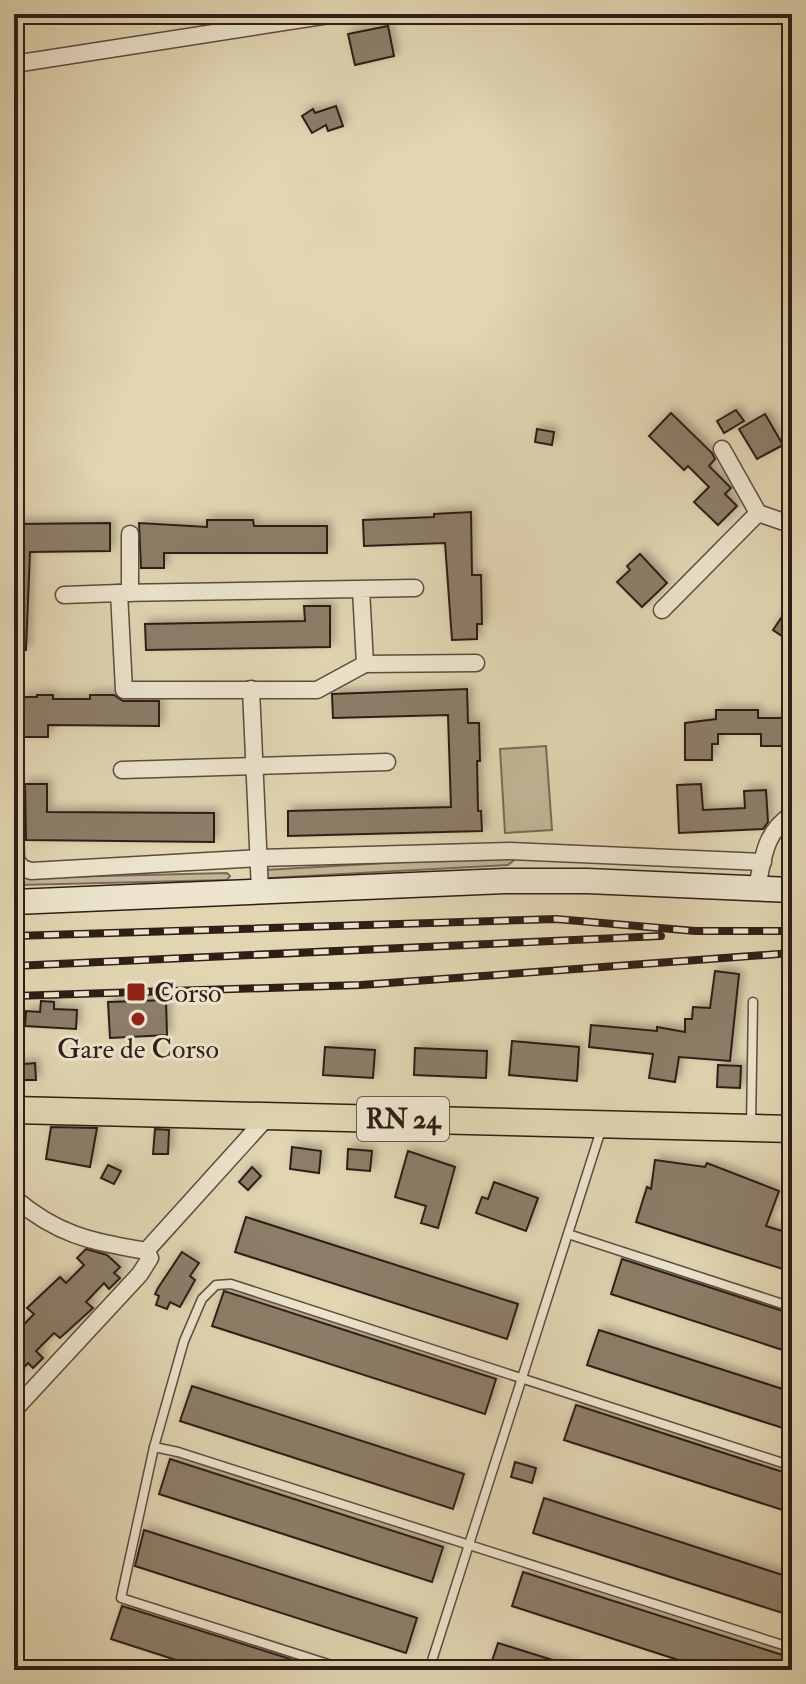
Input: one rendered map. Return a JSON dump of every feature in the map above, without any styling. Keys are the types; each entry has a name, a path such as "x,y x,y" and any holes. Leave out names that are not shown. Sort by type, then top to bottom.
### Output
{"main road":[{"name":"RN 24","path":"14,1110 792,1129"}],"street":[{"path":"14,64 335,14"},
{"path":"722,449 758,513 784,522 792,518"},
{"path":"662,610 758,513"},
{"path":"130,534 125,593 124,690 317,690 365,664 476,663"},
{"path":"64,595 415,588"},
{"path":"361,589 365,664"},
{"path":"251,689 260,891"},
{"path":"122,770 387,762"},
{"path":"14,794 16,860 22,868 31,871 259,858 510,851 763,862"},
{"path":"757,887 772,831 792,814"},
{"path":"14,902 505,881 587,881 792,890"},
{"path":"146,1251 270,1114"},
{"path":"14,1198 49,1225 95,1241 146,1251 150,1258 140,1274 14,1410"}],"lane":[{"path":"751,1128 753,1002"},
{"path":"429,1670 602,1126"},
{"path":"568,1234 792,1307"},
{"path":"347,1670 121,1598 154,1447 184,1341 202,1299 216,1285 231,1284 792,1466"},
{"path":"154,1447 178,1452 792,1648"}],"shaded area":[{"path":"546,746 552,830 505,833 500,749"},
{"path":"508,856 514,860 508,865 268,878 265,870"},
{"path":"227,873 230,876 227,880 20,885 20,878"}],"building":[{"path":"388,26 394,56 355,65 348,34"},
{"path":"336,106 343,126 328,131 326,125 312,133 302,116 313,109 315,113"},
{"path":"736,410 744,421 724,433 717,421"},
{"path":"671,413 712,453 715,459 709,466 731,488 725,494 737,506 718,525 694,502 709,487 688,466 684,470 649,436"},
{"path":"765,414 783,445 757,459 739,429"},
{"path":"537,429 554,432 552,445 535,442"},
{"path":"471,512 472,575 481,575 482,624 477,624 477,639 452,640 445,543 364,546 363,520"},
{"path":"207,520 253,520 254,526 327,526 327,553 164,553 164,568 141,568 139,523 207,527"},
{"path":"110,523 110,551 30,552 26,650 14,650 14,524"},
{"path":"640,554 667,583 642,607 617,582 630,570 627,566"},
{"path":"792,602 792,643 773,630"},
{"path":"304,606 330,606 330,647 146,650 145,624 305,621"},
{"path":"467,689 468,723 479,723 478,811 481,811 482,831 288,836 288,811 451,807 448,715 333,718 332,694"},
{"path":"53,695 53,699 90,699 90,695 114,695 123,701 159,701 159,726 48,725 48,737 22,737 22,697"},
{"path":"716,710 758,710 758,718 792,718 792,746 761,746 761,734 718,734 718,744 712,744 712,760 685,760 685,723 716,719"},
{"path":"25,784 47,784 47,812 214,813 214,842 26,840"},
{"path":"701,784 703,810 745,808 744,791 766,790 768,822 763,829 679,833 677,785"},
{"path":"715,971 739,974 730,1061 679,1057 675,1082 649,1078 653,1054 589,1047 591,1025 657,1031 657,1027 685,1032 685,1019 692,1019 693,1007 710,1008"},
{"name":"Gare de Corso","path":"166,1000 167,1035 110,1038 108,1002"},
{"path":"41,1001 54,1002 54,1009 77,1010 76,1029 25,1026 26,1011 40,1012"},
{"path":"512,1041 579,1047 577,1081 509,1075"},
{"path":"325,1047 375,1050 373,1078 323,1075"},
{"path":"415,1048 487,1051 486,1078 414,1075"},
{"path":"35,1063 36,1080 15,1080 14,1065"},
{"path":"718,1065 741,1066 740,1088 717,1087"},
{"path":"51,1127 97,1128 90,1167 46,1159"},
{"path":"155,1129 169,1130 168,1154 153,1154"},
{"path":"292,1147 321,1151 319,1173 290,1169"},
{"path":"348,1149 372,1151 370,1171 347,1169"},
{"path":"408,1151 455,1167 438,1228 421,1223 426,1206 395,1197"},
{"path":"655,1160 705,1167 707,1163 779,1191 766,1226 792,1234 792,1272 636,1222 647,1187 651,1189"},
{"path":"108,1165 121,1171 114,1184 101,1178"},
{"path":"252,1167 261,1176 248,1190 239,1182"},
{"path":"494,1182 538,1198 526,1231 476,1213 482,1197 488,1199"},
{"path":"246,1217 518,1304 507,1339 235,1252"},
{"path":"86,1249 107,1255 120,1267 114,1273 120,1278 109,1289 104,1283 86,1302 93,1308 60,1338 54,1333 36,1351 43,1358 33,1368 28,1363 14,1378 14,1335 34,1314 27,1308 60,1277 66,1283 84,1265 77,1258"},
{"path":"182,1252 199,1263 190,1276 195,1280 180,1307 170,1302 167,1309 156,1305 159,1296 155,1294"},
{"path":"622,1259 792,1314 792,1353 611,1294"},
{"path":"224,1291 496,1379 485,1414 212,1326"},
{"path":"599,1330 792,1392 792,1431 587,1365"},
{"path":"192,1386 464,1474 453,1509 180,1421"},
{"path":"576,1405 792,1475 792,1513 564,1440"},
{"path":"170,1459 443,1547 432,1582 159,1494"},
{"path":"515,1462 536,1468 532,1483 511,1477"},
{"path":"544,1498 792,1578 792,1616 533,1533"},
{"path":"144,1530 417,1618 406,1653 135,1566"},
{"path":"523,1572 792,1658 792,1670 709,1670 512,1606"},
{"path":"122,1606 319,1668 207,1670 111,1639"},
{"path":"498,1643 575,1667 574,1670 489,1670"}],"railway":[{"path":"14,936 556,919 695,931 792,931"},
{"path":"14,966 661,936"},
{"path":"14,996 361,985 792,953"}],"place":[{"name":"Corso","path":"136,992"},
{"name":"Gare de Corso","path":"138,1019"}]}
